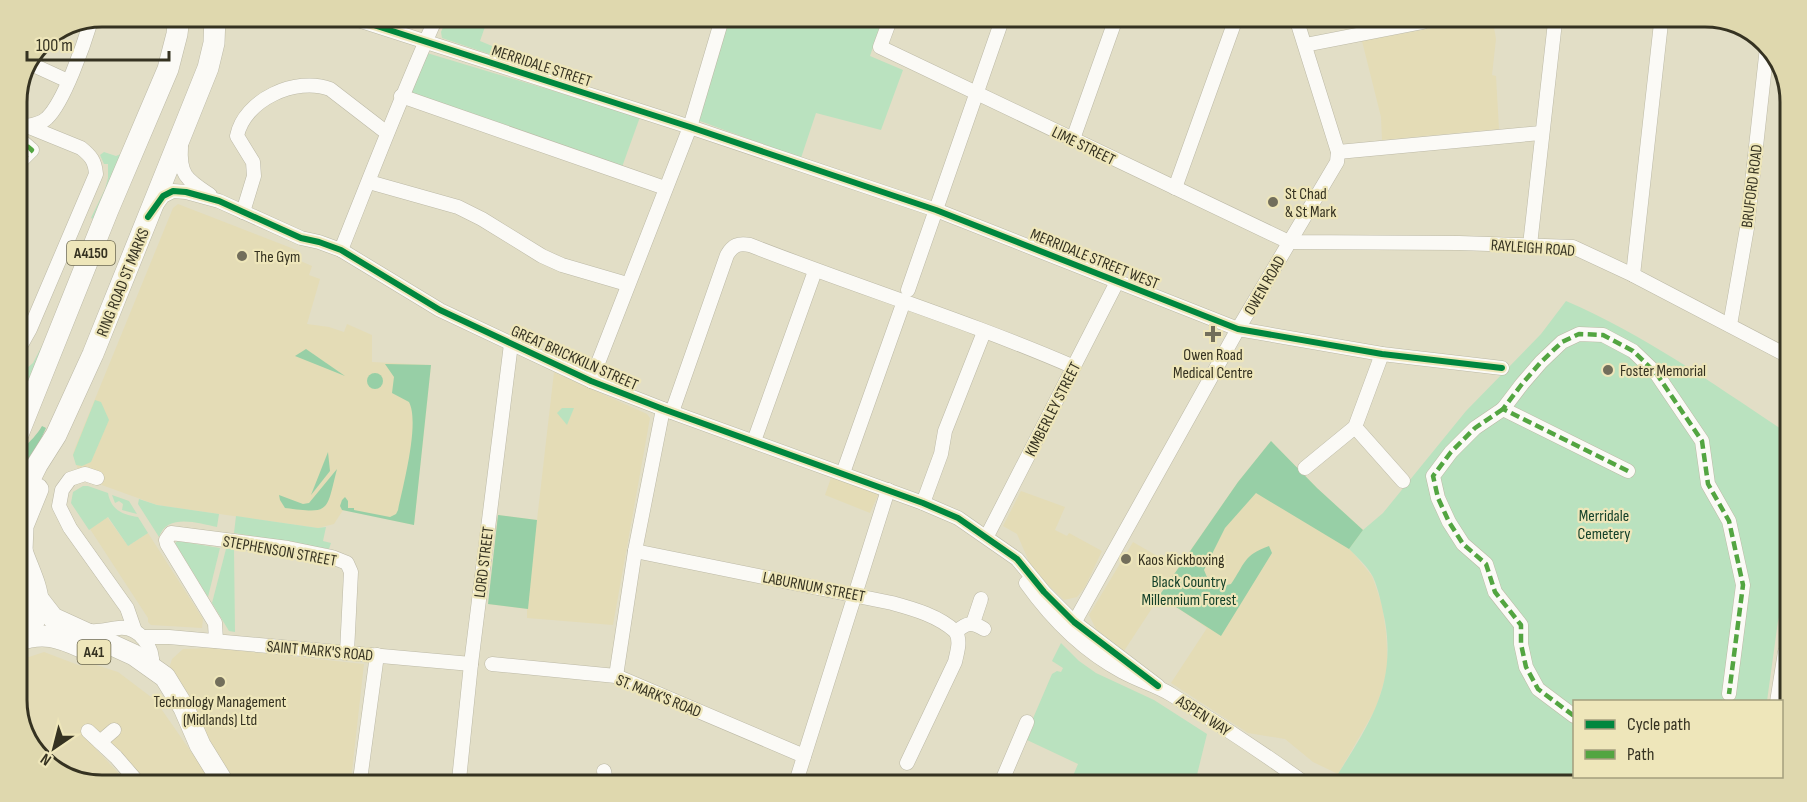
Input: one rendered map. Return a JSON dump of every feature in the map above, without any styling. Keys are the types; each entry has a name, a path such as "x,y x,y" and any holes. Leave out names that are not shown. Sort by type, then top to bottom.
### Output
{"highway":[{"name":"A4150","path":"27,412 108,210 168,69 178,27"},
{"name":"RING ROAD ST MARKS","path":"27,484 36,465 56,435 93,354 208,68 214,43 215,27"},
{"path":"27,517 46,472 56,435"},
{"path":"27,569 39,600 38,613 27,633"},
{"name":"A41","path":"39,600 53,618 76,629 116,646 146,647 178,697 191,721 200,745"},
{"name":"A41","path":"27,638 42,635 57,637 116,661 136,672 164,698 200,745 218,775"}],"street":[{"name":"MERRIDALE STREET","path":"383,27 690,127"},
{"path":"341,250 401,96 431,27"},
{"path":"591,381 690,127 720,27"},
{"name":"LIME STREET","path":"887,27 880,47 1289,242"},
{"path":"843,473 1000,27"},
{"path":"1073,139 1113,27"},
{"path":"1175,188 1233,27"},
{"path":"1299,27 1338,152 1541,133"},
{"path":"1305,45 1397,27"},
{"path":"1530,245 1554,27"},
{"path":"1633,275 1661,27"},
{"path":"27,127 47,119 61,98 88,28"},
{"name":"BRUFORD ROAD","path":"1730,325 1747,228 1766,58"},
{"path":"36,67 68,81"},
{"path":"243,212 254,176 253,162 237,136 240,124 256,104 269,96 301,85 319,85 330,89 387,133"},
{"path":"401,96 665,188"},
{"name":"MERRIDALE STREET WEST","path":"690,127 936,210 1238,329 1382,354 1502,368"},
{"path":"27,131 81,148 90,155 95,163 96,174 27,334"},
{"path":"181,138 180,163 184,175 219,201"},
{"path":"27,141 32,150 27,155"},
{"name":"OWEN ROAD","path":"1071,627 1238,329 1337,162 1338,152"},
{"path":"369,182 458,207 542,256 562,265 627,284"},
{"name":"GREAT BRICKKILN STREET","path":"148,217 163,196 173,191 219,201 301,238 341,250 440,310 591,381 667,411 843,473 958,518 1017,559 1071,627"},
{"name":"RAYLEIGH ROAD","path":"1289,242 1530,245 1578,248 1780,352"},
{"path":"615,676 635,550 667,411 727,255 734,245 750,244 815,271 906,295 984,332 1074,367"},
{"path":"754,441 815,271"},
{"name":"KIMBERLEY STREET","path":"987,536 1117,282"},
{"path":"923,503 941,454 945,431 984,332"},
{"path":"1573,715 1538,689 1526,667 1521,645 1521,625 1496,592 1486,564 1463,544 1449,522 1438,498 1433,476 1451,452 1475,428 1503,410 1541,362 1562,342 1579,334 1604,335 1633,351 1656,372 1702,441 1708,484 1729,521 1743,585 1729,694"},
{"name":"LORD STREET","path":"460,775 511,344"},
{"path":"1305,468 1355,428 1382,354"},
{"path":"1503,410 1628,471"},
{"path":"1355,428 1403,481"},
{"path":"98,478 85,474 70,480 62,490 59,506 70,528 127,608 146,647"},
{"path":"798,775 888,490"},
{"name":"STEPHENSON STREET","path":"216,641 215,623 167,544 167,536 175,532 288,548 332,557 347,563 351,572 347,652"},
{"name":"LABURNUM STREET","path":"635,550 855,594 918,610 950,626 956,632"},
{"path":"907,763 955,662 959,638 956,632 965,624 979,626 981,599"},
{"path":"119,628 122,620 122,602"},
{"name":"ASPEN WAY","path":"1071,627 1293,775"},
{"path":"76,629 104,632 119,628"},
{"path":"119,628 146,647"},
{"name":"SAINT MARK'S ROAD","path":"146,647 169,637 471,664"},
{"path":"361,775 377,655"},
{"name":"ST. MARK'S ROAD","path":"492,664 615,676 804,756"},
{"path":"1777,700 1780,683"},
{"path":"1007,775 1021,757 1027,722"},
{"path":"100,742 114,730"},
{"path":"88,731 132,775"}],"shaded area":[{"path":"1439,27 1494,27 1496,39 1492,75 1496,76 1499,129 1382,140 1381,117 1362,41"},
{"path":"178,204 299,251 296,259 312,266 309,275 320,279 307,324 344,332 347,324 372,335 372,362 431,365 414,525 343,510 334,524 318,528 157,505 88,480 78,469 73,455 75,448 173,208"},
{"path":"554,372 647,414 650,418 613,625 527,618 527,609 488,604 498,515 537,520"},
{"path":"1271,441 1363,530 1350,549 1372,576 1382,605 1388,669 1376,708 1338,774 1313,762 1285,739 1248,733 1171,683 1207,628 1160,596 1124,651 1096,629 1089,615 1133,542 1178,568 1238,482"},
{"path":"832,475 879,493 870,513 825,495"},
{"path":"1021,491 1065,507 1055,530 1067,536 1069,533 1102,551 1085,587 1077,597 1064,600 1046,583 1030,564 1017,534 1003,526"},
{"path":"107,517 128,546 148,533 203,619 202,628 151,625 148,622 148,618 90,529"},
{"path":"213,648 364,664 352,775 228,775 168,672 172,659 183,649"},
{"path":"44,652 81,666 84,661 118,672 155,700 207,775 135,775 88,726 81,733 120,775 87,774 56,760 37,738 28,715 27,658"}],"green space":[{"path":"443,27 485,27 480,41 497,48 495,56 442,38"},
{"path":"726,27 880,27 870,56 903,70 881,130 816,113 801,158 697,120"},
{"path":"427,53 640,117 622,167 410,94"},
{"path":"104,152 116,156 121,154 98,221 91,218 108,178 108,164 104,164 100,155"},
{"name":"Merridale Cemetery","path":"1566,301 1652,345 1780,428 1780,614 1767,700 1573,700 1573,775 1338,774 1370,720 1378,702 1387,665 1385,621 1377,587 1368,570 1349,549 1363,530 1383,513 1466,411 1541,334"},
{"path":"45,340 27,393 27,368 33,363"},
{"path":"306,349 345,376 295,356"},
{"path":"385,364 431,365 414,525 342,510 340,506 345,497 348,501 348,508 354,508 354,510 390,517 398,510 410,455 412,412 409,402 392,393 394,377"},
{"path":"375,373 381,375 383,381 381,387 375,389 369,387 367,381 369,375"},
{"path":"95,400 101,402 109,420 91,462 82,466 76,465 73,455"},
{"path":"562,408 574,408 567,425 557,413"},
{"path":"42,426 46,428 27,469 27,445"},
{"name":"Black Country Millennium Forest","path":"1271,441 1363,530 1349,549 1256,493 1225,528 1204,570 1209,582 1219,587 1231,584 1254,553 1269,546 1272,553 1221,636 1159,596 1238,482"},
{"path":"328,452 330,471 311,495"},
{"path":"337,469 331,494 324,507 319,510 285,508 279,495 303,504 309,503"},
{"path":"83,486 108,493 115,508 127,515 138,517 148,533 128,546 108,517 89,530 71,503 73,492"},
{"path":"112,495 129,501 137,514 122,510 123,504 119,501 115,503"},
{"path":"139,499 157,505 219,514 217,527 192,522 176,522 163,530 159,537 138,504"},
{"path":"498,515 537,520 528,609 488,604"},
{"path":"236,516 318,528 326,527 323,541 331,543 329,549 234,533"},
{"path":"178,541 220,548 208,597 175,543"},
{"path":"226,549 234,549 235,632 229,631 212,603"},
{"path":"1061,643 1079,661 1096,673 1154,700 1207,734 1197,775 1073,775 1078,764 1027,740 1034,725 1031,723 1052,674 1057,671 1061,672 1063,668 1052,661"}],"marked path":[{"path":"27,146 32,150 27,155"},
{"path":"1628,471 1503,409 1541,362 1562,342 1579,334 1603,335 1633,351 1656,373 1702,441 1708,484 1729,521 1743,585 1729,694"},
{"path":"1503,409 1475,428 1451,452 1433,476 1438,498 1463,544 1486,564 1495,592 1521,625 1521,644 1526,667 1538,689 1573,715"}],"cycle path":[{"path":"380,27 690,127 936,210 1238,329 1382,354 1502,368"},
{"path":"148,217 163,196 173,191 219,201 301,238 341,250 440,310 591,381 923,503 958,518 1017,559 1044,592 1074,622 1158,686"}],"place":[{"name":"St Chad & St Mark","path":"1273,202"},
{"name":"The Gym","path":"242,256"},
{"name":"Owen Road Medical Centre","path":"1213,334"},
{"name":"Foster Memorial","path":"1608,370"},
{"name":"Kaos Kickboxing","path":"1126,559"},
{"name":"Technology Management (Midlands) Ltd","path":"220,682"}]}
